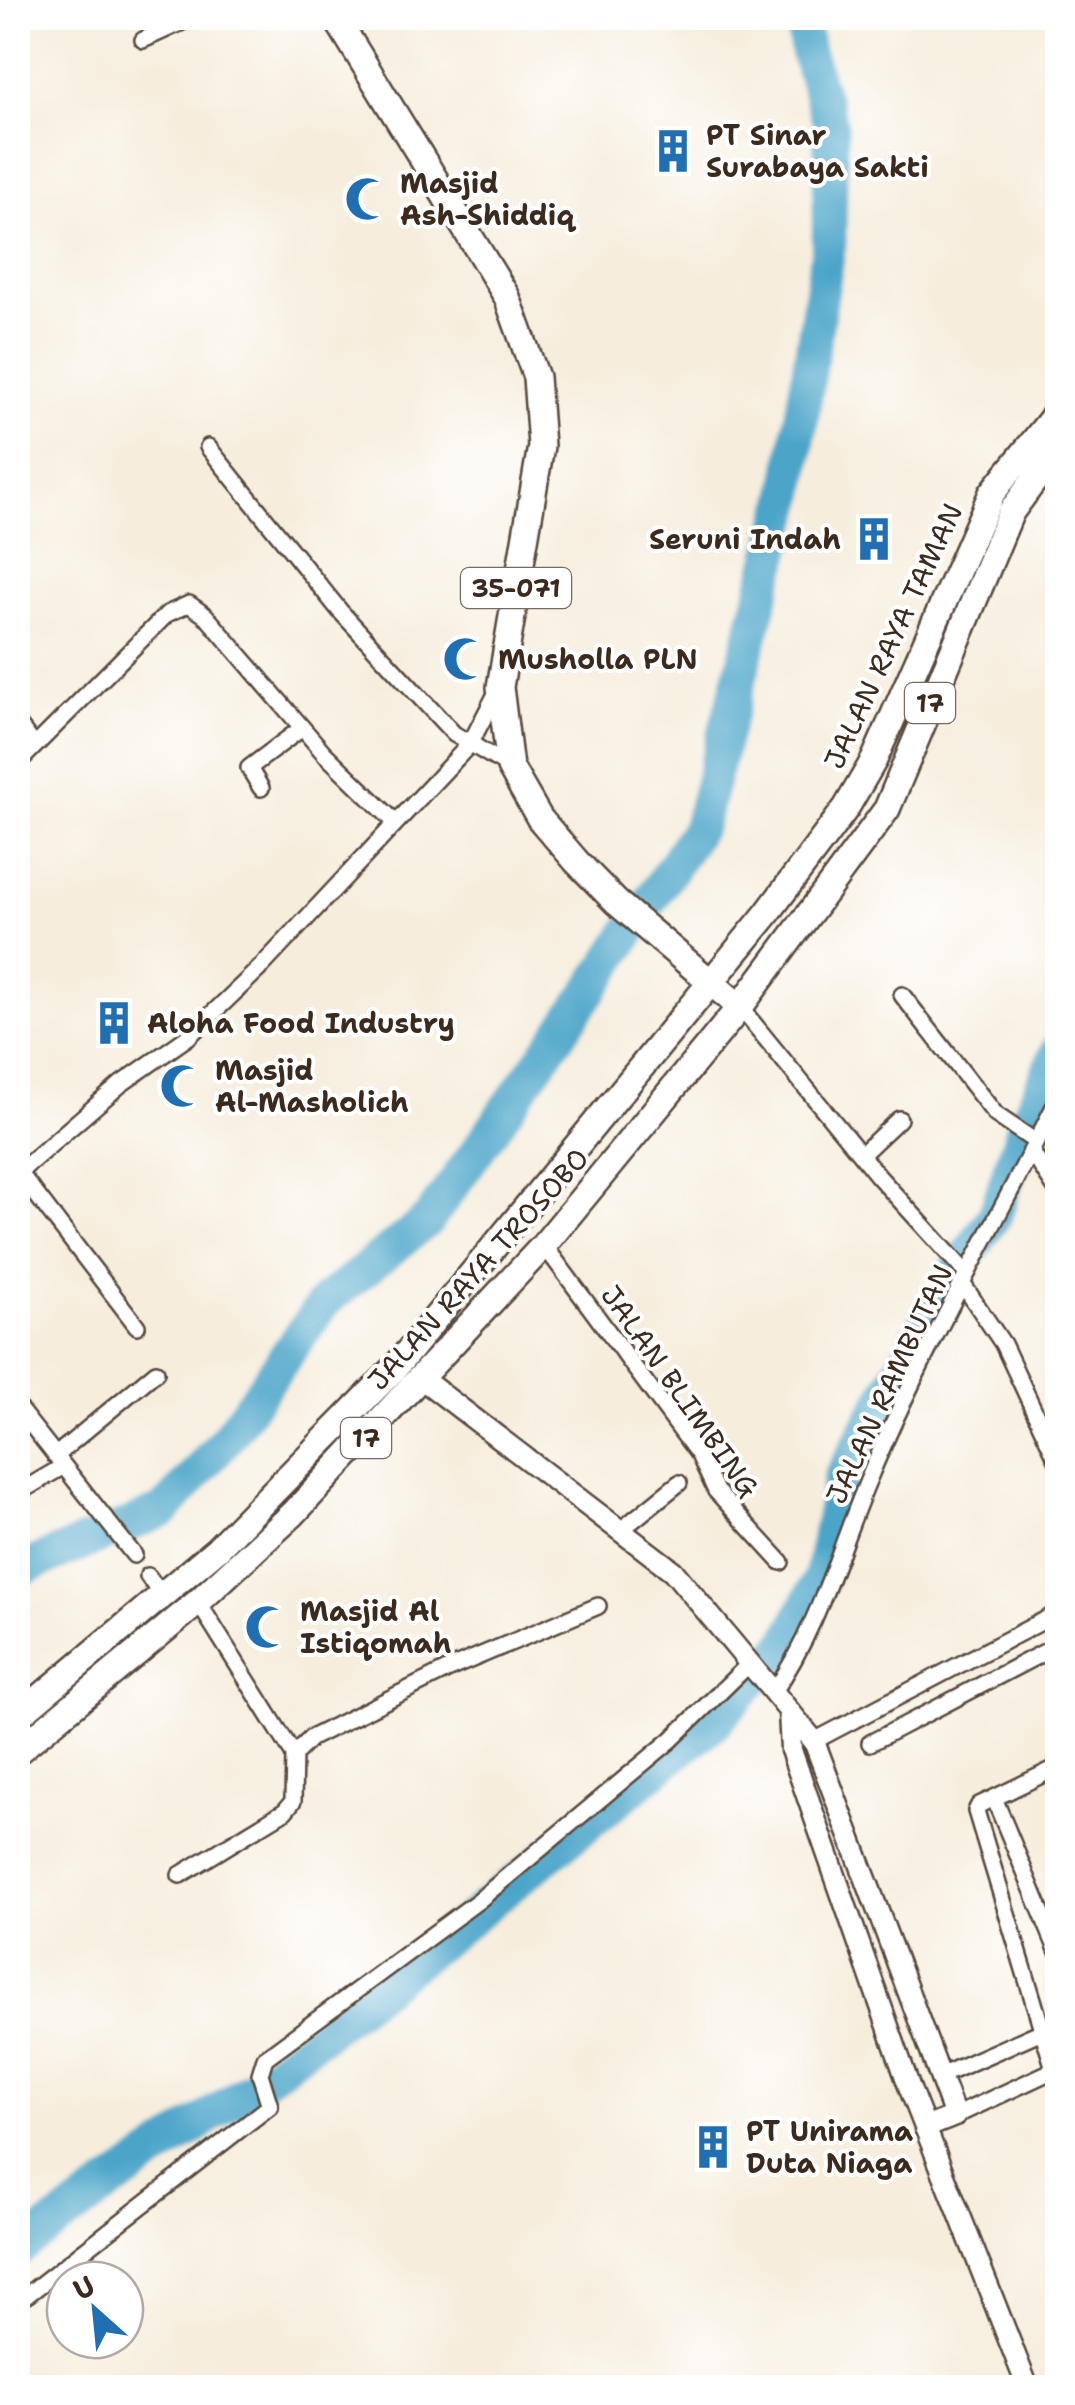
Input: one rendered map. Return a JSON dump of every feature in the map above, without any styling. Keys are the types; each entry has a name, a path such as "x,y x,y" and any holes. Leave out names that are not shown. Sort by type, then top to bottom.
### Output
{"main road":[{"name":"35-071","path":"336,18 508,297 536,376 541,446 500,687 510,766 540,819 616,902 740,1007"},
{"name":"JALAN RAYA TAMAN","path":"740,1007 887,809 1000,536 1047,455 1058,410"},
{"name":"JALAN RAYA TAMAN","path":"712,983 855,792 874,760 992,493 1047,455"},
{"name":"JALAN RAYA TROSOBO","path":"18,1716 155,1586 250,1517 393,1370 712,983"},
{"name":"JALAN RAYA TROSOBO","path":"18,1751 198,1602 293,1514 544,1245 740,1007"}],"street":[{"path":"143,40 191,18"},
{"path":"228,18 236,18"},
{"path":"208,447 340,610 454,734 510,766"},
{"path":"18,763 167,614 189,604 206,616 302,728 396,823"},
{"path":"137,1326 18,1172 122,1084 188,1038 470,744 500,687"},
{"path":"18,724 36,746"},
{"path":"261,788 248,768 302,728"},
{"path":"902,995 996,1115 1027,1141 1058,1192"},
{"path":"740,1007 961,1272 1004,1344 1058,1462"},
{"name":"JALAN RAMBUTAN","path":"18,2302 270,2106 260,2074 265,2058 478,1901 672,1740 760,1676 814,1625 867,1483 961,1272 1027,1141 1058,1098"},
{"path":"861,1155 899,1120"},
{"name":"JALAN BLIMBING","path":"544,1245 699,1455 716,1491 781,1562"},
{"path":"18,1493 156,1372"},
{"path":"422,1379 673,1571 814,1741 955,2116"},
{"path":"18,1408 132,1553"},
{"path":"621,1530 679,1483"},
{"path":"180,1875 285,1811 294,1801 294,1755 198,1602"},
{"path":"294,1755 311,1738 435,1676 598,1606"},
{"path":"814,1741 1058,1613"},
{"path":"870,1744 1058,1645"},
{"path":"790,1712 791,1750 802,1810 1028,2388"},
{"path":"926,2128 1056,2073 1050,2028 976,1811 979,1805 1058,1767"},
{"path":"994,1798 1058,1952"},
{"path":"1040,1902 1058,1894"},
{"path":"910,2089 1050,2028"}],"waterway":[{"path":"18,1570 165,1510 227,1438 325,1301 428,1220 600,977 700,825 789,496 829,244 831,127 807,51 802,18"},
{"path":"18,2250 276,2070 468,1920 713,1724 787,1644 821,1577 841,1477 949,1282 995,1215 1025,1123 1058,1051"}],"place":[{"name":"PT Sinar Surabaya Sakti","path":"673,151"},
{"name":"Masjid Ash-Shiddiq","path":"367,199"},
{"name":"Seruni Indah","path":"874,539"},
{"name":"Musholla PLN","path":"465,659"},
{"name":"Aloha Food Industry","path":"114,1023"},
{"name":"Masjid Al-Masholich","path":"182,1086"},
{"name":"Masjid Al Istiqomah","path":"267,1627"},
{"name":"PT Unirama Duta Niaga","path":"713,2147"}]}
